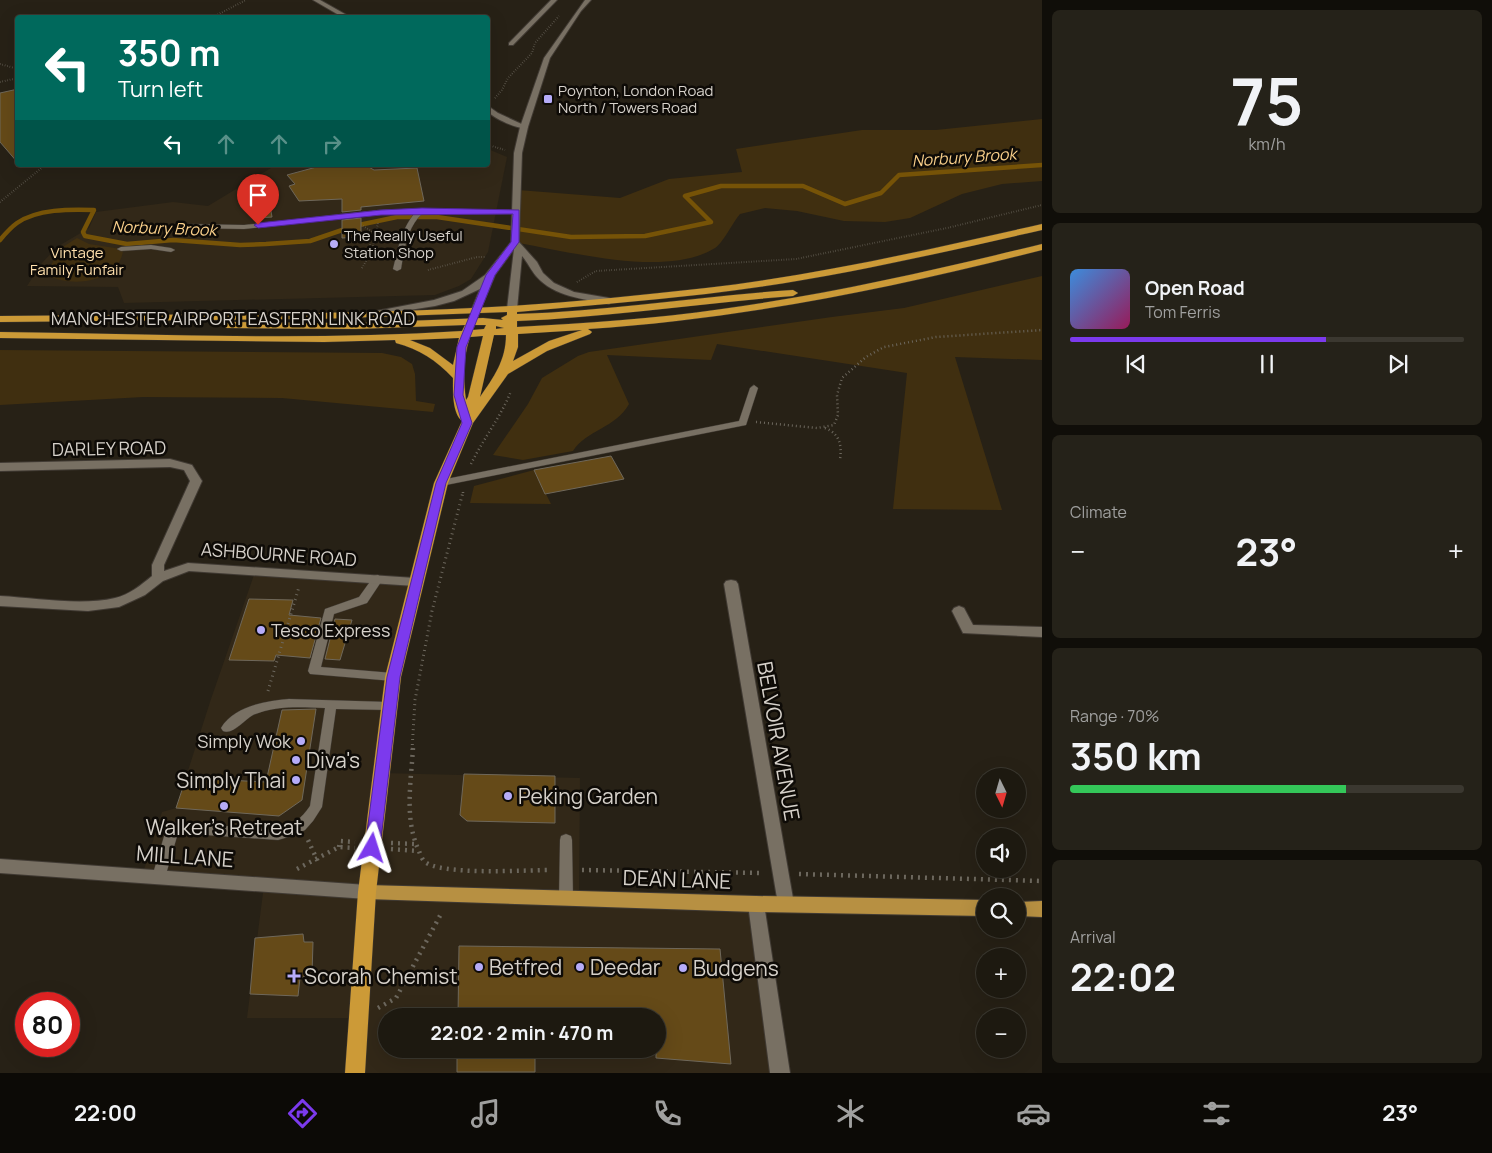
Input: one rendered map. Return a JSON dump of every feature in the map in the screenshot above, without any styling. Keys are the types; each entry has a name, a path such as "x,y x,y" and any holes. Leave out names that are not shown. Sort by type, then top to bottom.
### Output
{"highway":[{"path":"109,318 251,326 355,326 512,314 707,291 796,278 920,255 1042,227"},
{"path":"372,315 474,316 513,331 618,324 720,313 856,289 987,261 1042,247"},
{"path":"356,1073 367,892 393,677 441,483 474,397 492,324 502,312 570,316 735,297 856,289"},
{"path":"504,372 512,347 512,314"},
{"name":"MANCHESTER AIRPORT EASTERN LINK ROAD","path":"0,319 372,315"},
{"path":"465,418 458,395 461,347 474,316"},
{"name":"MANCHESTER AIRPORT EASTERN LINK ROAD","path":"0,335 384,337 465,334 492,324"},
{"path":"465,418 504,372 539,349 618,324"},
{"path":"384,337 428,350 445,362 459,378"}],"main road":[{"name":"DEAN LANE","path":"367,892 756,904 976,908"},
{"path":"1026,909 1042,909"}],"street":[{"path":"316,0 344,15"},
{"path":"511,44 554,0"},
{"path":"512,314 518,153 524,127 547,58 579,10 588,0"},
{"path":"490,110 495,115 524,127"},
{"path":"372,315 445,299 471,291 482,284 501,258 516,242"},
{"path":"516,242 534,264 539,274 551,285 571,294 610,301"},
{"path":"474,316 490,275"},
{"name":"DARLEY ROAD","path":"0,467 170,463 188,468 196,481 158,565 158,578"},
{"name":"ASHBOURNE ROAD","path":"0,601 88,606 119,602 140,592 158,578 188,567 415,582"},
{"name":"BELVOIR AVENUE","path":"731,584 786,904"},
{"path":"959,612 968,630 1042,632"},
{"name":"MILL LANE","path":"0,866 367,892"},
{"path":"756,904 780,1073"}],"lane":[{"path":"184,226 244,227 381,212 422,211 517,216"},
{"path":"397,269 410,224 414,215 422,211"},
{"path":"121,249 152,247 171,250"},
{"path":"441,483 743,423 754,388"},
{"path":"378,579 363,600 329,612 314,671 393,677"},
{"path":"228,728 241,715 270,704 389,706"},
{"path":"159,877 173,827 278,835 290,833 309,818 316,807 331,704"},
{"path":"566,840 566,898"}],"path":[{"path":"217,15 246,0"},
{"path":"320,15 340,13"},
{"path":"492,100 497,97 508,78 532,52 535,43 560,14"},
{"path":"0,64 15,68"},
{"path":"0,82 15,79"},
{"path":"0,202 43,167"},
{"path":"582,280 596,271 796,259 947,228 1042,205"},
{"path":"364,227 373,232"},
{"path":"362,268 370,258 373,250 373,232 376,227"},
{"path":"369,242 373,250"},
{"path":"428,270 478,257 501,258"},
{"path":"822,428 834,425 838,415 837,395 842,378 851,368 884,347 936,337 1042,330"},
{"path":"512,387 504,410 481,443 472,460 466,478 432,611 415,700 409,817 413,838 424,861 434,867 459,870 780,874 1042,881"},
{"path":"743,423 780,422 822,428 836,434 841,440 840,460"},
{"path":"301,826 317,860"},
{"path":"296,870 342,847 340,841 346,842"},
{"path":"435,914 437,922"},
{"path":"359,1018 396,998 442,914"}],"shaded area":[{"path":"490,150 507,157 488,252 471,279 459,286 435,295 124,303 118,287 27,286 42,263 57,247 89,228 96,212 173,202 208,206 273,167 490,167"},
{"path":"255,572 415,582 381,773 580,778 579,899 756,904 780,1073 355,1073 359,1018 247,1018 264,885 142,876 162,812 176,808"}],"green space":[{"path":"1042,119 1042,181 1002,184 962,194 910,218 885,222 844,221 797,211 765,208 740,214 715,248 695,257 672,261 619,260 518,243 518,190 620,198 669,179 742,172 736,149 862,130 936,130"},
{"name":"Vintage Family Funfair","path":"77,238 89,244 121,249 123,251 119,262 103,276 92,280 68,281 47,275 58,250"},
{"path":"1042,276 1042,360 955,357 1002,510 893,509 907,373 717,344 711,360 607,355 629,404 617,419 585,438 573,451 523,460 493,455 528,404 542,378 578,356 589,352 904,308"},
{"path":"0,350 382,353 401,357 412,364 415,374 416,401 435,404 433,412 282,398 143,397 0,405"},
{"path":"534,470 551,504 470,503 474,486"}],"building":[{"path":"15,90 15,160 0,142 0,93"},
{"path":"317,167 369,167 374,170 417,168 424,201 361,207 361,210 342,212 342,199 299,201 289,186 295,184 287,175"},
{"path":"269,199 272,217 257,218 251,201"},
{"path":"361,218 361,237 342,238 342,220"},
{"path":"611,456 624,479 545,494 534,470"},
{"name":"Tesco Express","path":"249,599 293,600 289,615 321,618 310,658 276,655 274,661 229,660"},
{"path":"335,619 352,620 340,660 325,659"},
{"path":"316,709 302,800 279,816 176,808 186,778 266,782 282,710"},
{"name":"Peking Garden","path":"464,774 555,776 555,823 467,821 460,815"},
{"path":"303,934 304,942 313,942 312,974 300,978 298,996 250,994 255,938"},
{"path":"459,946 720,949 731,1064 656,1058 666,1058 666,1008 458,1008"},
{"path":"457,1058 535,1058 535,1072 457,1072"}],"waterway":[{"name":"Norbury Brook","path":"0,240 12,227 25,218 44,212 75,210 94,210 83,232 85,236 127,244 173,240 240,245 310,241 354,226 397,217 437,217 571,237 645,236 711,222 685,196 721,186 803,186 845,204 881,193 899,175 1042,165"}],"place":[{"name":"Poynton, London Road North / Towers Road","path":"548,99"},
{"name":"The Really Useful Station Shop","path":"334,244"},
{"name":"Tesco Express","path":"261,630"},
{"name":"Simply Wok","path":"301,741"},
{"name":"Diva's","path":"296,760"},
{"name":"Simply Thai","path":"296,780"},
{"name":"Peking Garden","path":"508,796"},
{"name":"Walker's Retreat","path":"224,806"},
{"name":"Betfred","path":"479,967"},
{"name":"Deedar","path":"580,967"},
{"name":"Budgens","path":"683,968"},
{"name":"Scorah Chemist","path":"294,976"}],"route":[{"path":"258,225 381,212 517,212 515,242 490,275 461,347 458,395 467,423 441,483 427,533 393,677 372,848"}]}
